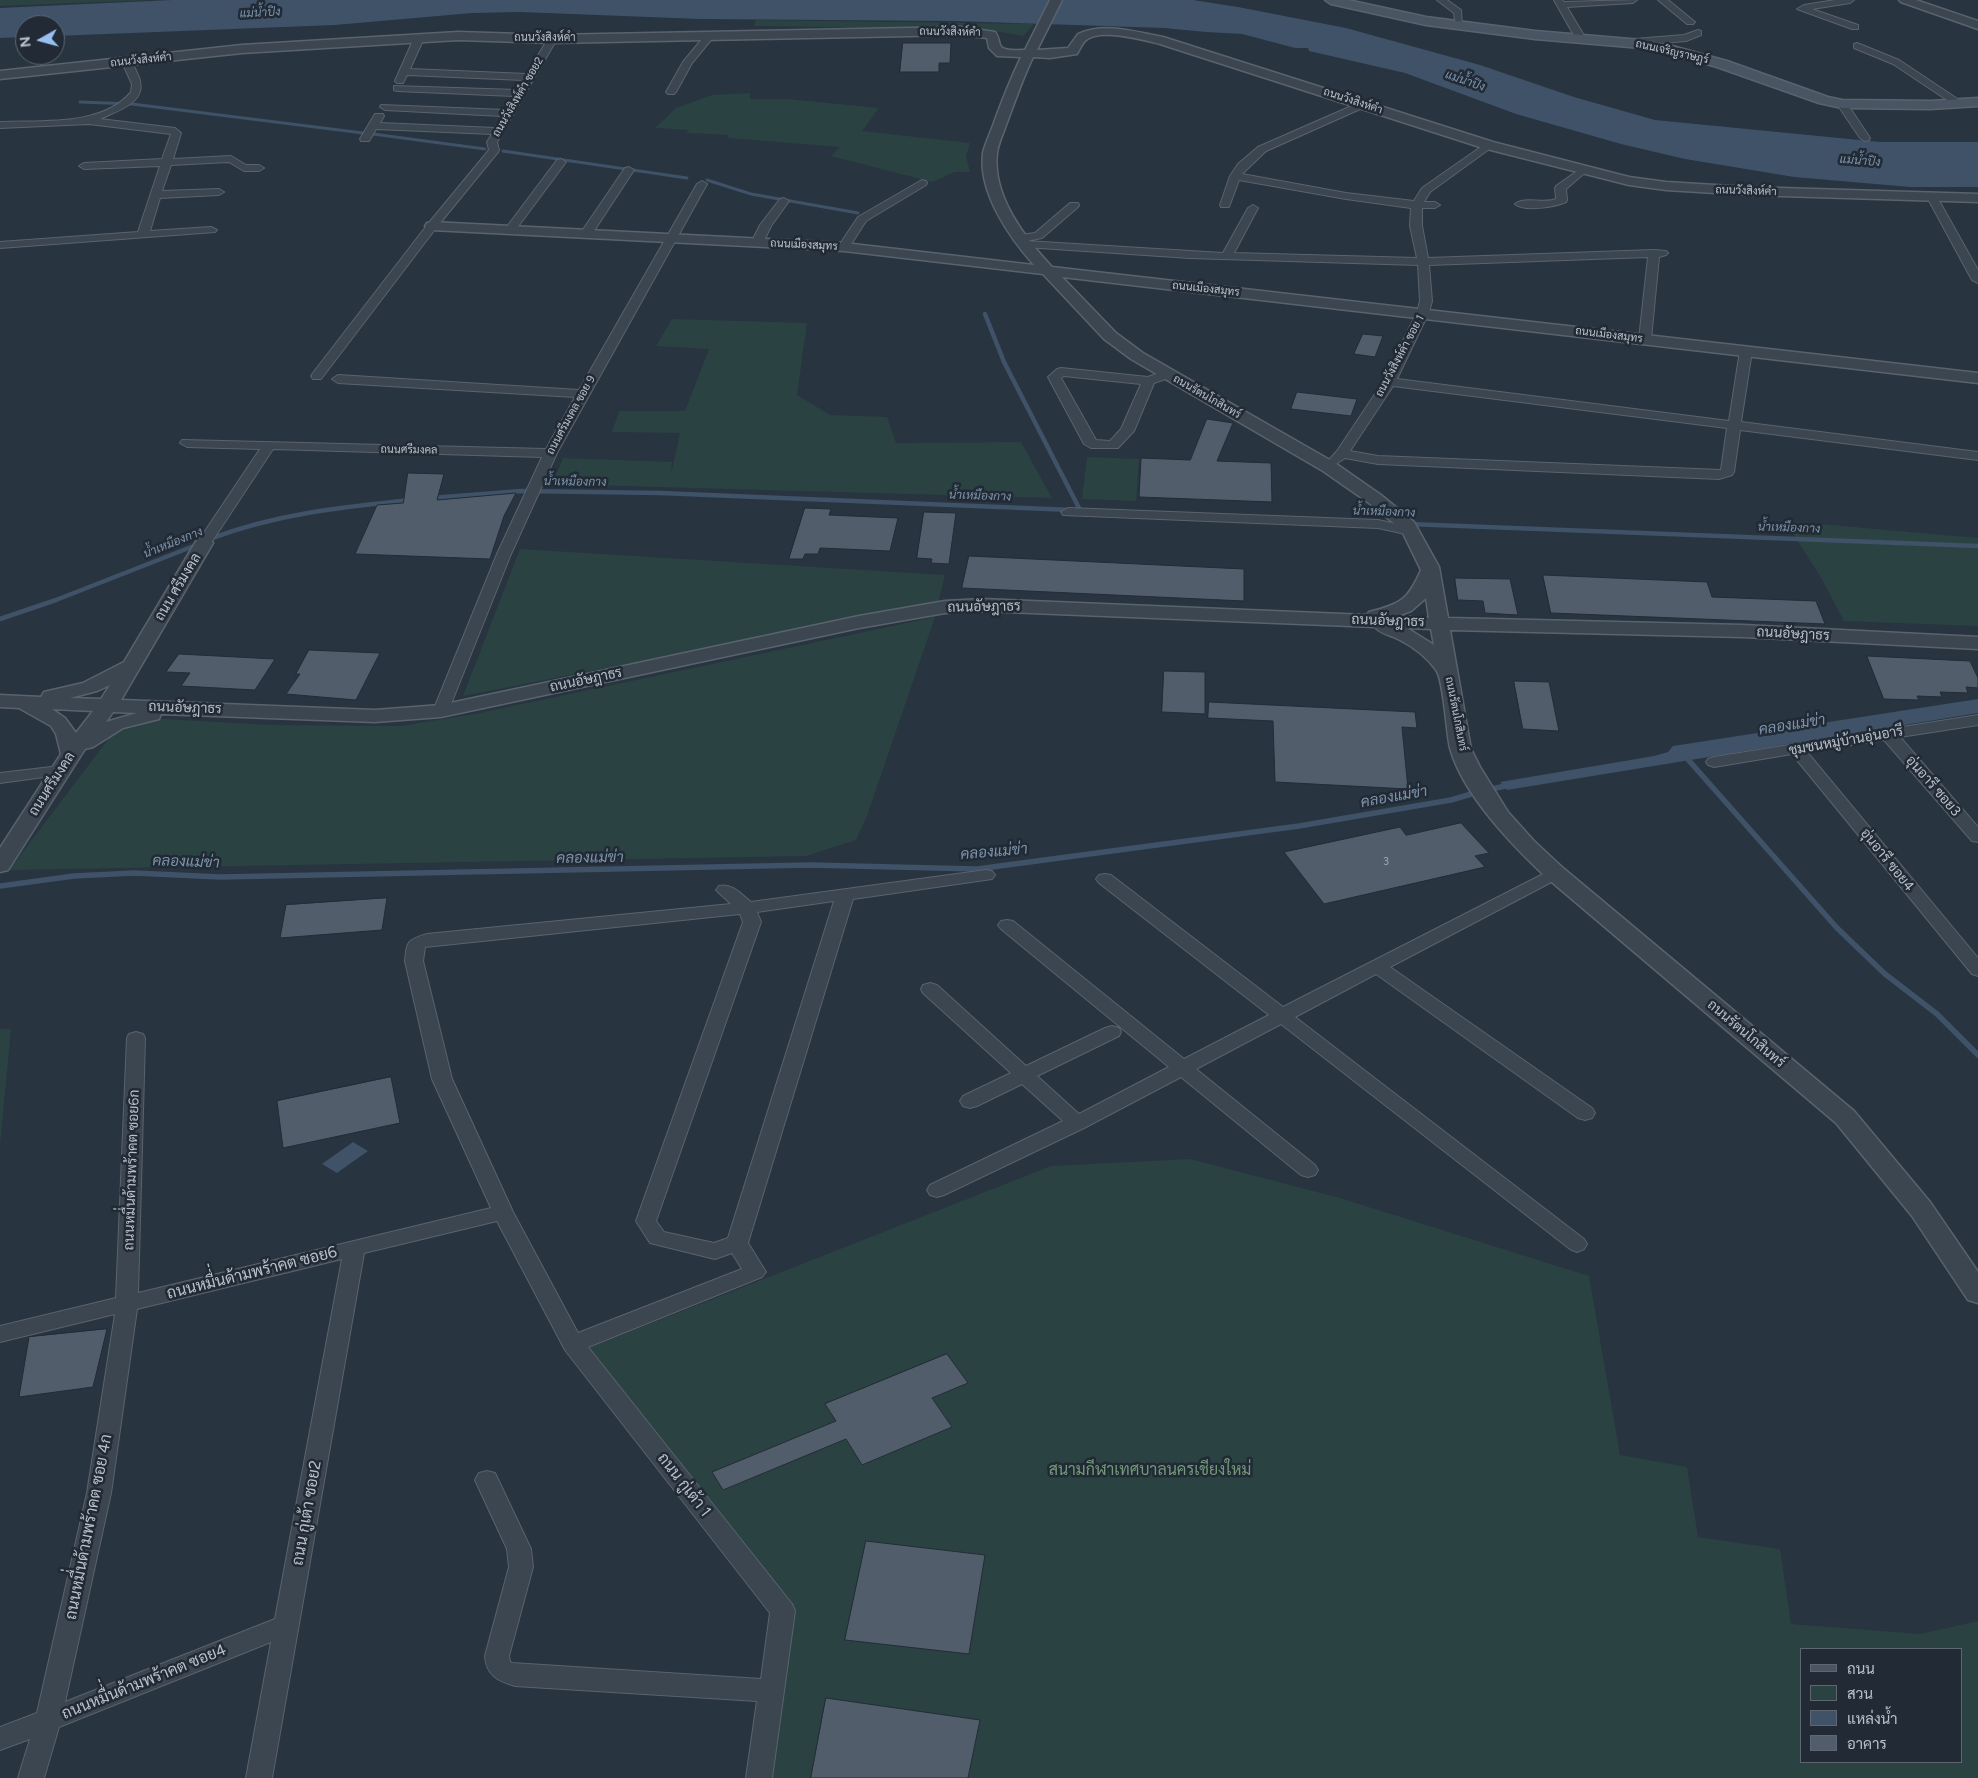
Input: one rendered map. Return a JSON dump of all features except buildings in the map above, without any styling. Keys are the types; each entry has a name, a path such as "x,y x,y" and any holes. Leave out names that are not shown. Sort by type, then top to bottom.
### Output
{"main road":[{"name":"ถนนเจริญราษฎร์","path":"1331,0 1417,19 1459,25 1582,39 1635,42 1669,49 1722,64 1824,100 1842,104 1960,104 1978,102"}],"street":[{"name":"ถนนรัตนโกสินทร์","path":"1056,0 1032,52 1019,74 1001,118 990,152 990,169 998,199 1009,223 1022,241 1110,336 1137,356 1167,374 1329,466 1378,501 1409,529 1430,571 1458,739 1466,761 1482,792 1514,835 1555,872 1845,1117 1922,1209 1978,1293"},
{"path":"1441,0 1458,12 1459,25"},
{"path":"1559,2 1633,0"},
{"path":"1662,0 1690,22"},
{"path":"1850,0 1801,9 1855,27"},
{"path":"1905,0 1978,25"},
{"path":"1559,2 1582,39"},
{"name":"ถนนวังสิงห์คำ","path":"0,75 242,49 458,36 552,39 975,31 991,35 995,48 1001,53 1032,52 1057,54 1073,51 1083,36 1102,33 1139,36 1162,41 1488,145 1629,181 1666,186 1978,198"},
{"path":"1635,42 1686,38 1698,32"},
{"path":"671,92 688,62 710,35"},
{"path":"365,139 397,88 418,38"},
{"name":"ถนนวังสิงห์คำ ซอย2","path":"317,376 432,226 494,150 492,142 552,39"},
{"path":"1857,46 1896,62 1960,104"},
{"path":"1019,74 1041,67 1073,51"},
{"path":"89,121 120,106 136,92 137,84 127,62"},
{"path":"404,72 529,77"},
{"path":"397,88 520,93"},
{"path":"1224,205 1235,176 1242,166 1262,149 1273,142 1306,130 1363,104"},
{"path":"1842,104 1865,138"},
{"path":"385,107 508,113"},
{"path":"1,128 89,121 171,130 176,133 143,234"},
{"path":"373,126 498,131"},
{"path":"1417,206 1426,190 1488,145"},
{"path":"84,166 231,159 244,168 259,168"},
{"path":"510,230 561,162"},
{"path":"586,234 629,170"},
{"path":"1520,204 1552,204 1562,200 1560,188 1583,170"},
{"path":"1235,176 1417,206 1435,205"},
{"path":"844,247 862,219 922,182"},
{"name":"ถนนศรีมงคล ซอย 9","path":"441,711 504,554 550,454 702,184"},
{"path":"156,195 219,192"},
{"path":"1932,197 1973,261 1978,280"},
{"path":"757,243 766,225 784,201"},
{"path":"1022,241 1038,236 1074,205"},
{"name":"ถนนวังสิงห์คำ ซอย 1","path":"1329,466 1342,454 1388,382 1423,312 1426,301 1423,262 1416,226 1417,206"},
{"path":"1227,256 1253,208"},
{"path":"997,265 1016,262 1022,257 1011,242 1009,223"},
{"name":"ถนนเมืองสมุทร","path":"432,226 844,247 1423,312 1978,378"},
{"path":"0,245 104,233 143,234 211,230"},
{"path":"1022,241 1227,256 1423,262 1658,253 1645,339"},
{"path":"1342,454 1378,460 1719,475 1727,472 1746,351"},
{"path":"1149,381 1127,431 1113,445 1091,444 1054,377 1061,372 1149,381 1167,374"},
{"path":"338,379 584,394"},
{"path":"1388,382 1978,456"},
{"name":"ถนนศรีมงคล","path":"187,443 550,454"},
{"name":"ถนน ศรีมงคล","path":"108,706 208,536 269,446"},
{"path":"1068,512 1378,524 1409,529"},
{"path":"1354,620 1394,611 1415,601 1421,595 1430,571"},
{"name":"ถนนอัษฎาธร","path":"0,701 375,716 441,711 858,622 962,606 1004,605 1440,624 1743,631 1978,643"},
{"path":"1354,620 1386,627 1409,635 1435,656 1447,670"},
{"path":"22,702 90,686 131,666 132,682 140,691 163,701 190,709"},
{"path":"22,702 62,723 68,736 66,762"},
{"name":"ถนนศรีมงคล","path":"0,865 8,840 108,706"},
{"path":"0,778 66,762 109,727 124,721 190,709"},
{"name":"ชุมชนหมู่บ้านอุ่นอารี","path":"1714,762 1976,722"},
{"name":"อุ่นอารี ซอย3","path":"1888,734 1978,837"},
{"name":"อุ่นอารี ซอย4","path":"1796,750 1978,970"},
{"path":"937,1190 1077,1123 1555,872"},
{"path":"747,908 986,875"},
{"path":"1106,879 1577,1244"},
{"path":"724,890 747,908 752,922 646,1221 657,1238 715,1251 737,1243"},
{"path":"573,1344 755,1272 737,1243 845,895"},
{"name":"ถนน กู่เต้า 1","path":"747,908 427,940 416,944 414,961 442,1079 503,1212 573,1344 783,1611 759,1778"},
{"path":"1007,925 1308,1170"},
{"path":"1377,966 1585,1114"},
{"path":"930,989 1077,1123"},
{"path":"970,1100 1112,1032"},
{"name":"ถนนหมื่่นด้ามพร้าคต ซอย6ก","path":"127,1303 136,1038"},
{"name":"ถนนหมื่่นด้ามพร้าคต ซอย6","path":"0,1334 503,1212"},
{"name":"ถนน กู่เต้า ซอย2","path":"259,1778 354,1248"},
{"name":"ถนนหมื่่นด้ามพร้าคต ซอย 4ก","path":"31,1778 48,1720 99,1493 127,1303"},
{"path":"487,1480 519,1549 521,1559 521,1567 497,1656 496,1665 500,1670 515,1675 770,1691"},
{"name":"ถนนหมื่่นด้ามพร้าคต ซอย4","path":"0,1739 287,1625"}],"green space":[{"path":"0,0 153,0 0,6"},
{"path":"756,20 1034,24 1023,36 983,29 754,26"},
{"path":"750,93 750,99 787,99 879,108 862,131 970,143 966,156 970,172 955,172 932,182 831,156 840,147 727,138 729,135 686,133 689,130 655,128 676,108 712,95"},
{"path":"672,319 807,323 797,395 830,415 887,417 896,443 1021,442 1052,498 552,484 563,458 672,462 671,475 680,433 612,432 619,411 685,411 709,349 656,346"},
{"path":"1087,457 1139,459 1136,501 1082,499"},
{"path":"1785,521 1978,538 1978,626 1844,621 1820,576"},
{"path":"520,549 945,575 938,603 463,696"},
{"path":"935,617 867,816 856,840 806,856 9,870 116,729 147,718 271,725 400,726 475,714"},
{"path":"0,1029 11,1029 0,1145"},
{"name":"สนามกีฬาเทศบาลนครเชียงใหม่","path":"1190,1159 1340,1198 1589,1276 1620,1455 1687,1467 1698,1537 1780,1549 1791,1624 1920,1634 1978,1621 1978,1778 772,1778 792,1610 586,1349 1051,1166"}],"water":[{"name":"แม่น้ำปิง","path":"172,0 1193,0 1346,28 1480,65 1574,97 1655,120 1880,142 1978,142 1978,187 1910,187 1794,177 1685,159 1621,144 1516,114 1405,73 1309,51 1308,48 1295,48 1242,34 1164,28 954,21 700,19 520,12 472,13 335,25 65,36 65,15 15,15 15,37 0,38 0,8"},
{"path":"1978,699 1978,713 1507,790 1500,782 1654,756 1668,752 1673,746"},
{"path":"353,1142 368,1151 337,1173 322,1164"}],"waterway":[{"path":"80,102 132,104 363,133"},
{"path":"373,134 485,149"},
{"path":"503,151 687,178"},
{"path":"707,180 751,194 858,213"},
{"path":"985,314 1004,362 1080,510"},
{"name":"น้ำเหมืองกาง","path":"432,498 521,491 660,493 1072,510"},
{"name":"น้ำเหมืองกาง","path":"210,539 259,523 309,513 411,500"},
{"name":"น้ำเหมืองกาง","path":"1409,524 1978,546"},
{"name":"น้ำเหมืองกาง","path":"0,619 56,600 199,544"},
{"path":"1684,755 1837,928 1885,974 1937,1014 1978,1055"},
{"name":"คลองแม่ข่า","path":"1487,790 1510,785"},
{"name":"คลองแม่ข่า","path":"0,886 74,876 134,873 220,877 811,865 977,869 1299,826 1451,800 1478,792"}]}
